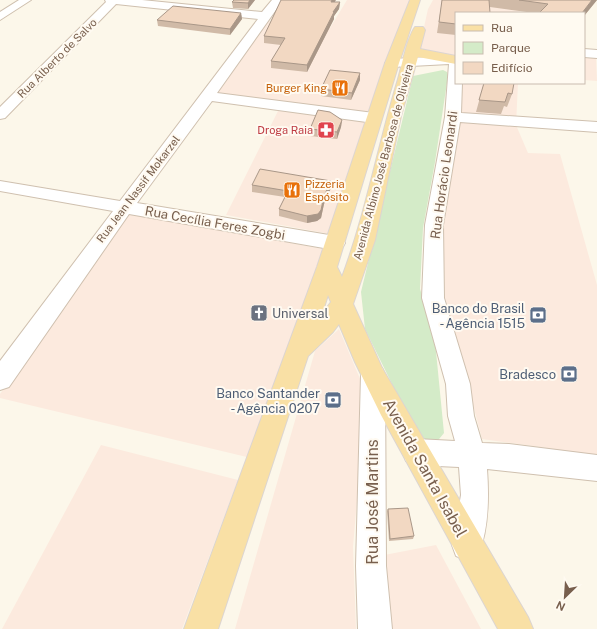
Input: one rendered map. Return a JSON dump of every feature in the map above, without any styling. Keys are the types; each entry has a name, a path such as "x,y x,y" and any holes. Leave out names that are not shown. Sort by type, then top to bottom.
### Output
{"main road":[{"name":"Avenida Albino José Barbosa de Oliveira","path":"201,629 327,267 392,63 415,0"},
{"name":"Avenida Albino José Barbosa de Oliveira","path":"296,353 325,326 343,302 365,240 394,116 428,0"},
{"path":"409,63 433,57 455,60"},
{"name":"Avenida Santa Isabel","path":"327,267 343,302 353,332 373,375 467,545 516,629"}],"street":[{"path":"0,17 26,0"},
{"path":"110,0 144,1 265,16"},
{"name":"Rua Alberto de Salvo","path":"0,115 114,0"},
{"name":"Rua Jean Nassif Mokarzel","path":"0,380 124,207 278,0"},
{"path":"585,53 597,54"},
{"path":"392,63 448,65 455,61"},
{"name":"Rua Horácio Leonardi","path":"455,81 453,117 434,225 433,298 458,384 461,416 472,455 475,495 467,545"},
{"path":"208,96 374,118"},
{"path":"453,117 597,127"},
{"name":"Rua Cecília Feres Zogbi","path":"0,186 335,243"},
{"name":"Rua José Martins","path":"373,375 371,566 375,629"},
{"path":"416,452 509,457 597,468"}],"shaded area":[{"path":"347,0 417,0 370,113 217,94 268,21 330,28"},
{"path":"433,0 533,0 519,12 455,12 455,56 419,50 428,9"},
{"path":"585,56 596,57 597,81 585,80"},
{"path":"461,84 518,84 516,125 528,153 560,154 597,285 597,455 482,439 445,298 443,227 461,113"},
{"path":"279,109 368,119 330,234 226,215"},
{"path":"128,213 323,249 251,458 0,398 0,394"},
{"path":"339,329 366,393 353,547 356,629 235,629 315,351"},
{"path":"101,445 238,480 182,629 2,629"},
{"path":"436,545 481,629 381,629 374,557"}],"green space":[{"path":"443,70 447,72 448,76 423,228 420,289 434,331 444,433 435,444 419,439 365,329 361,292 413,76"}],"building":[{"path":"234,0 250,0 248,3 232,2"},
{"path":"281,0 332,0 331,2 340,2 333,12 307,65 271,61 285,38 264,36"},
{"path":"442,0 489,0 490,12 455,12 455,24 439,22"},
{"path":"519,0 592,0 583,12 540,12 548,4"},
{"path":"173,6 241,13 230,29 157,20"},
{"name":"Burger King","path":"330,70 360,73 352,93 321,89"},
{"path":"484,84 514,84 512,94 508,93 505,102 479,100"},
{"path":"318,110 330,112 342,120 337,132 310,129"},
{"path":"260,169 331,181 324,196 321,210 318,214 307,216 279,209 288,191 252,185"},
{"path":"408,508 414,536 390,539 388,509"}],"place":[{"name":"Burger King","path":"340,88"},
{"name":"Droga Raia","path":"326,130"},
{"name":"Pizzeria Espósito","path":"292,190"},
{"name":"Universal","path":"259,313"},
{"name":"Banco do Brasil - Agência 1515","path":"538,315"},
{"name":"Bradesco","path":"569,374"},
{"name":"Banco Santander - Agência 0207","path":"333,400"}]}
